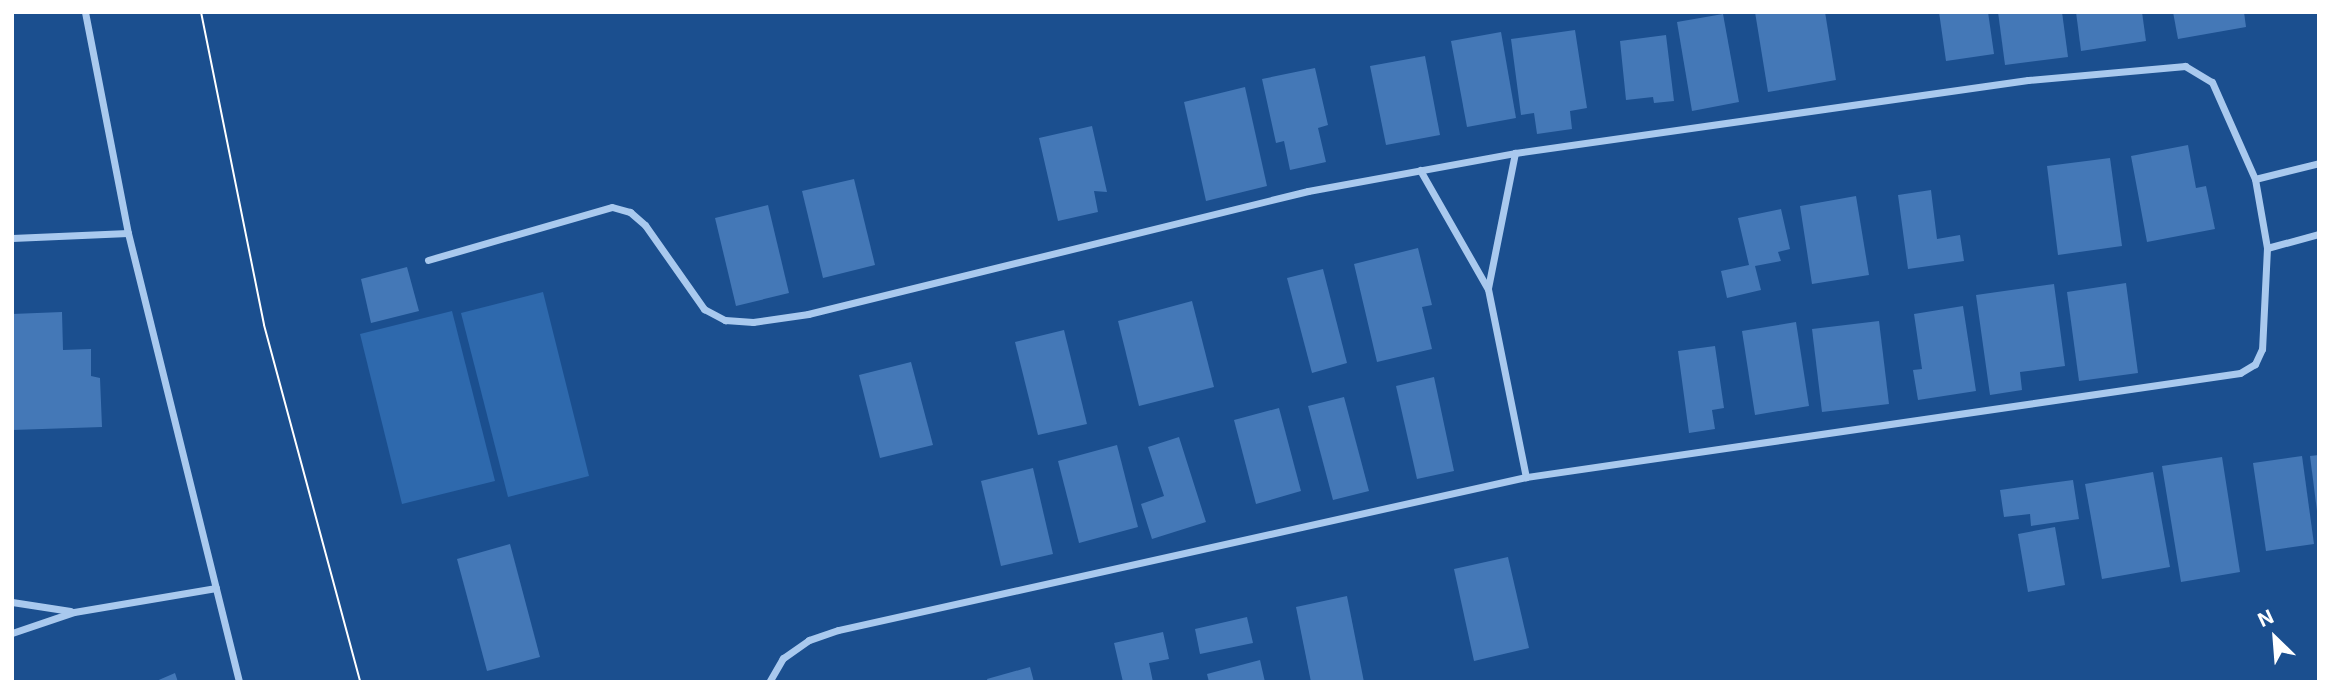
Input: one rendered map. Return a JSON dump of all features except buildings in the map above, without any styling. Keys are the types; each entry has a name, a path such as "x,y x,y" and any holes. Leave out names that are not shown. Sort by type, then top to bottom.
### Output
{"street":[{"path":"85,12 128,233 239,682"},
{"path":"429,260 612,207 630,212 645,225 705,309 725,320 753,322 808,314 1308,191 1515,153 2014,82 2185,66 2212,82 2255,179 2267,248 2262,349 2255,364 2240,373 1526,477 838,630 809,640 783,658 769,682"},
{"path":"1488,289 1515,153"},
{"path":"2255,179 2319,163"},
{"path":"1420,170 1488,289 1526,477"},
{"path":"12,238 128,233"},
{"path":"2267,248 2319,234"},
{"path":"12,633 74,612 216,588"},
{"path":"12,602 74,612"}],"shaded area":[{"path":"543,292 589,476 508,497 461,313"},
{"path":"452,311 495,481 402,504 360,334"}],"tram line":[{"path":"201,12 264,325 360,682"}]}
